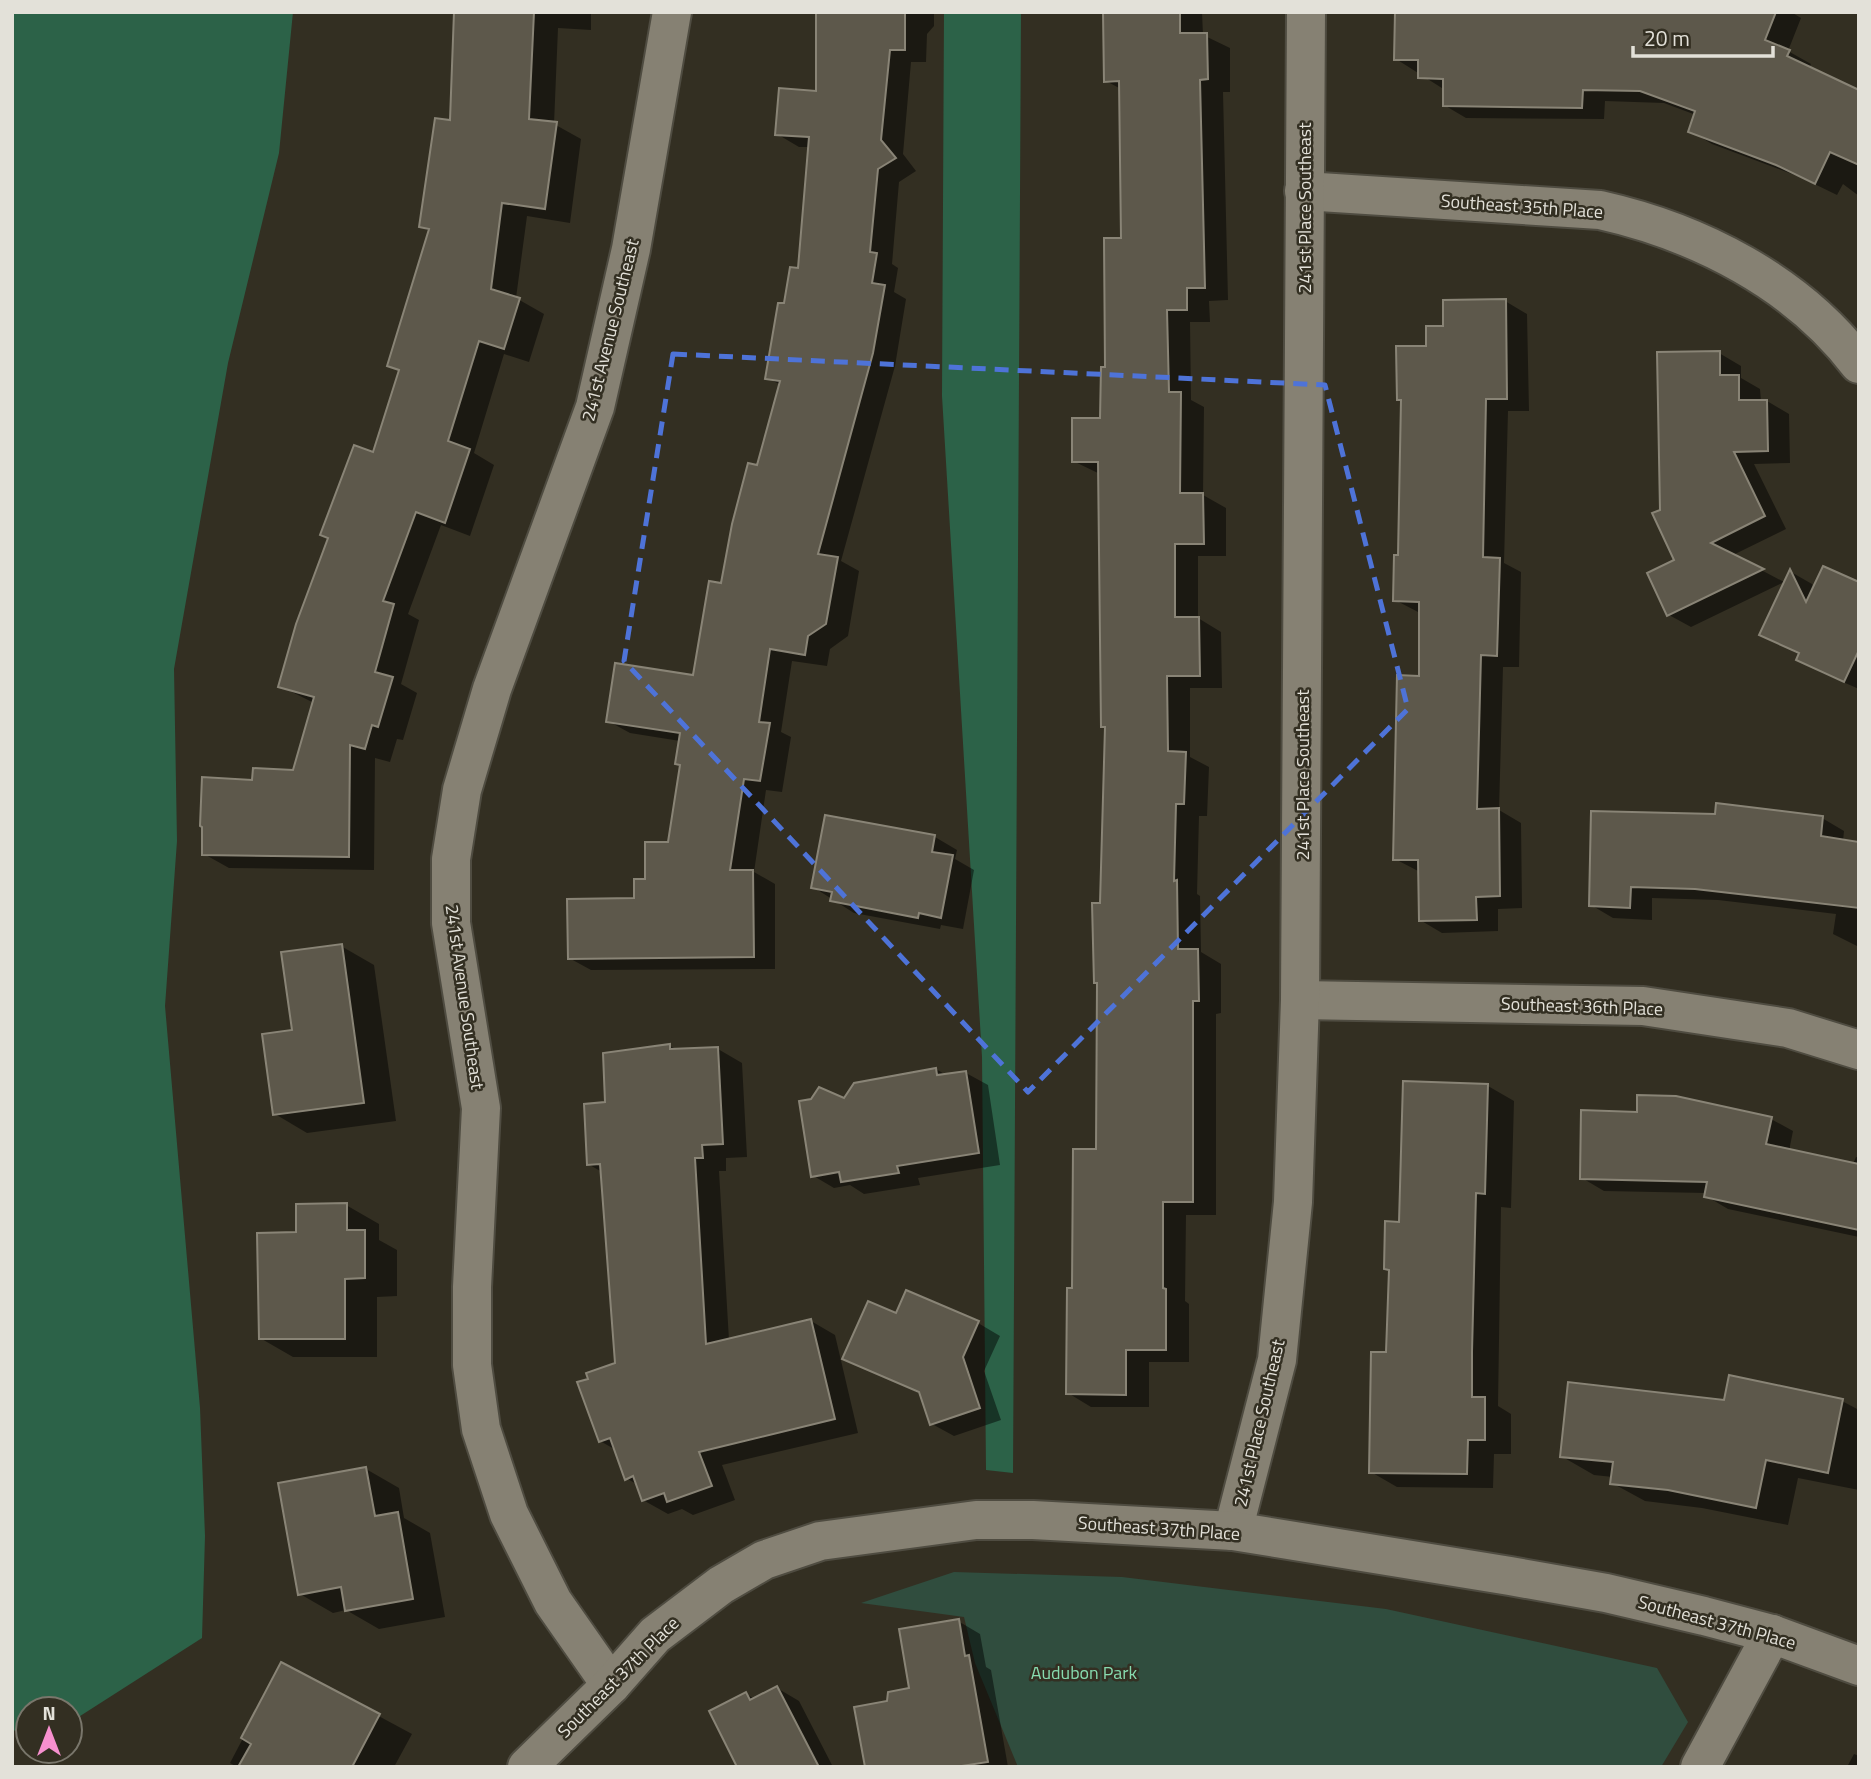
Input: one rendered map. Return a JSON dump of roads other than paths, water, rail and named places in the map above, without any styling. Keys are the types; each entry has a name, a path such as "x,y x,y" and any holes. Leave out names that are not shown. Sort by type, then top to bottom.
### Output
{"street":[{"name":"241st Avenue Southeast","path":"611,1685 553,1602 509,1514 481,1429 472,1365 472,1287 481,1108 450,923 450,859 462,790 492,689 595,407 631,249 672,12"},
{"name":"241st Place Southeast","path":"1233,1531 1277,1360 1293,1202 1300,1000 1306,12"},
{"name":"Southeast 35th Place","path":"1304,191 1573,208 1645,220 1737,262 1792,296 1837,335 1859,364"},
{"name":"Southeast 36th Place","path":"1300,1000 1643,1006 1788,1028 1859,1050"},
{"name":"Southeast 37th Place","path":"536,1764 655,1635 721,1584 764,1560 820,1541 976,1520 1033,1520 1233,1531 1606,1593 1772,1634 1859,1666"},
{"path":"1700,1767 1772,1634"}],"park label":[{"name":"Audubon Park","path":"1084,1672"}]}
